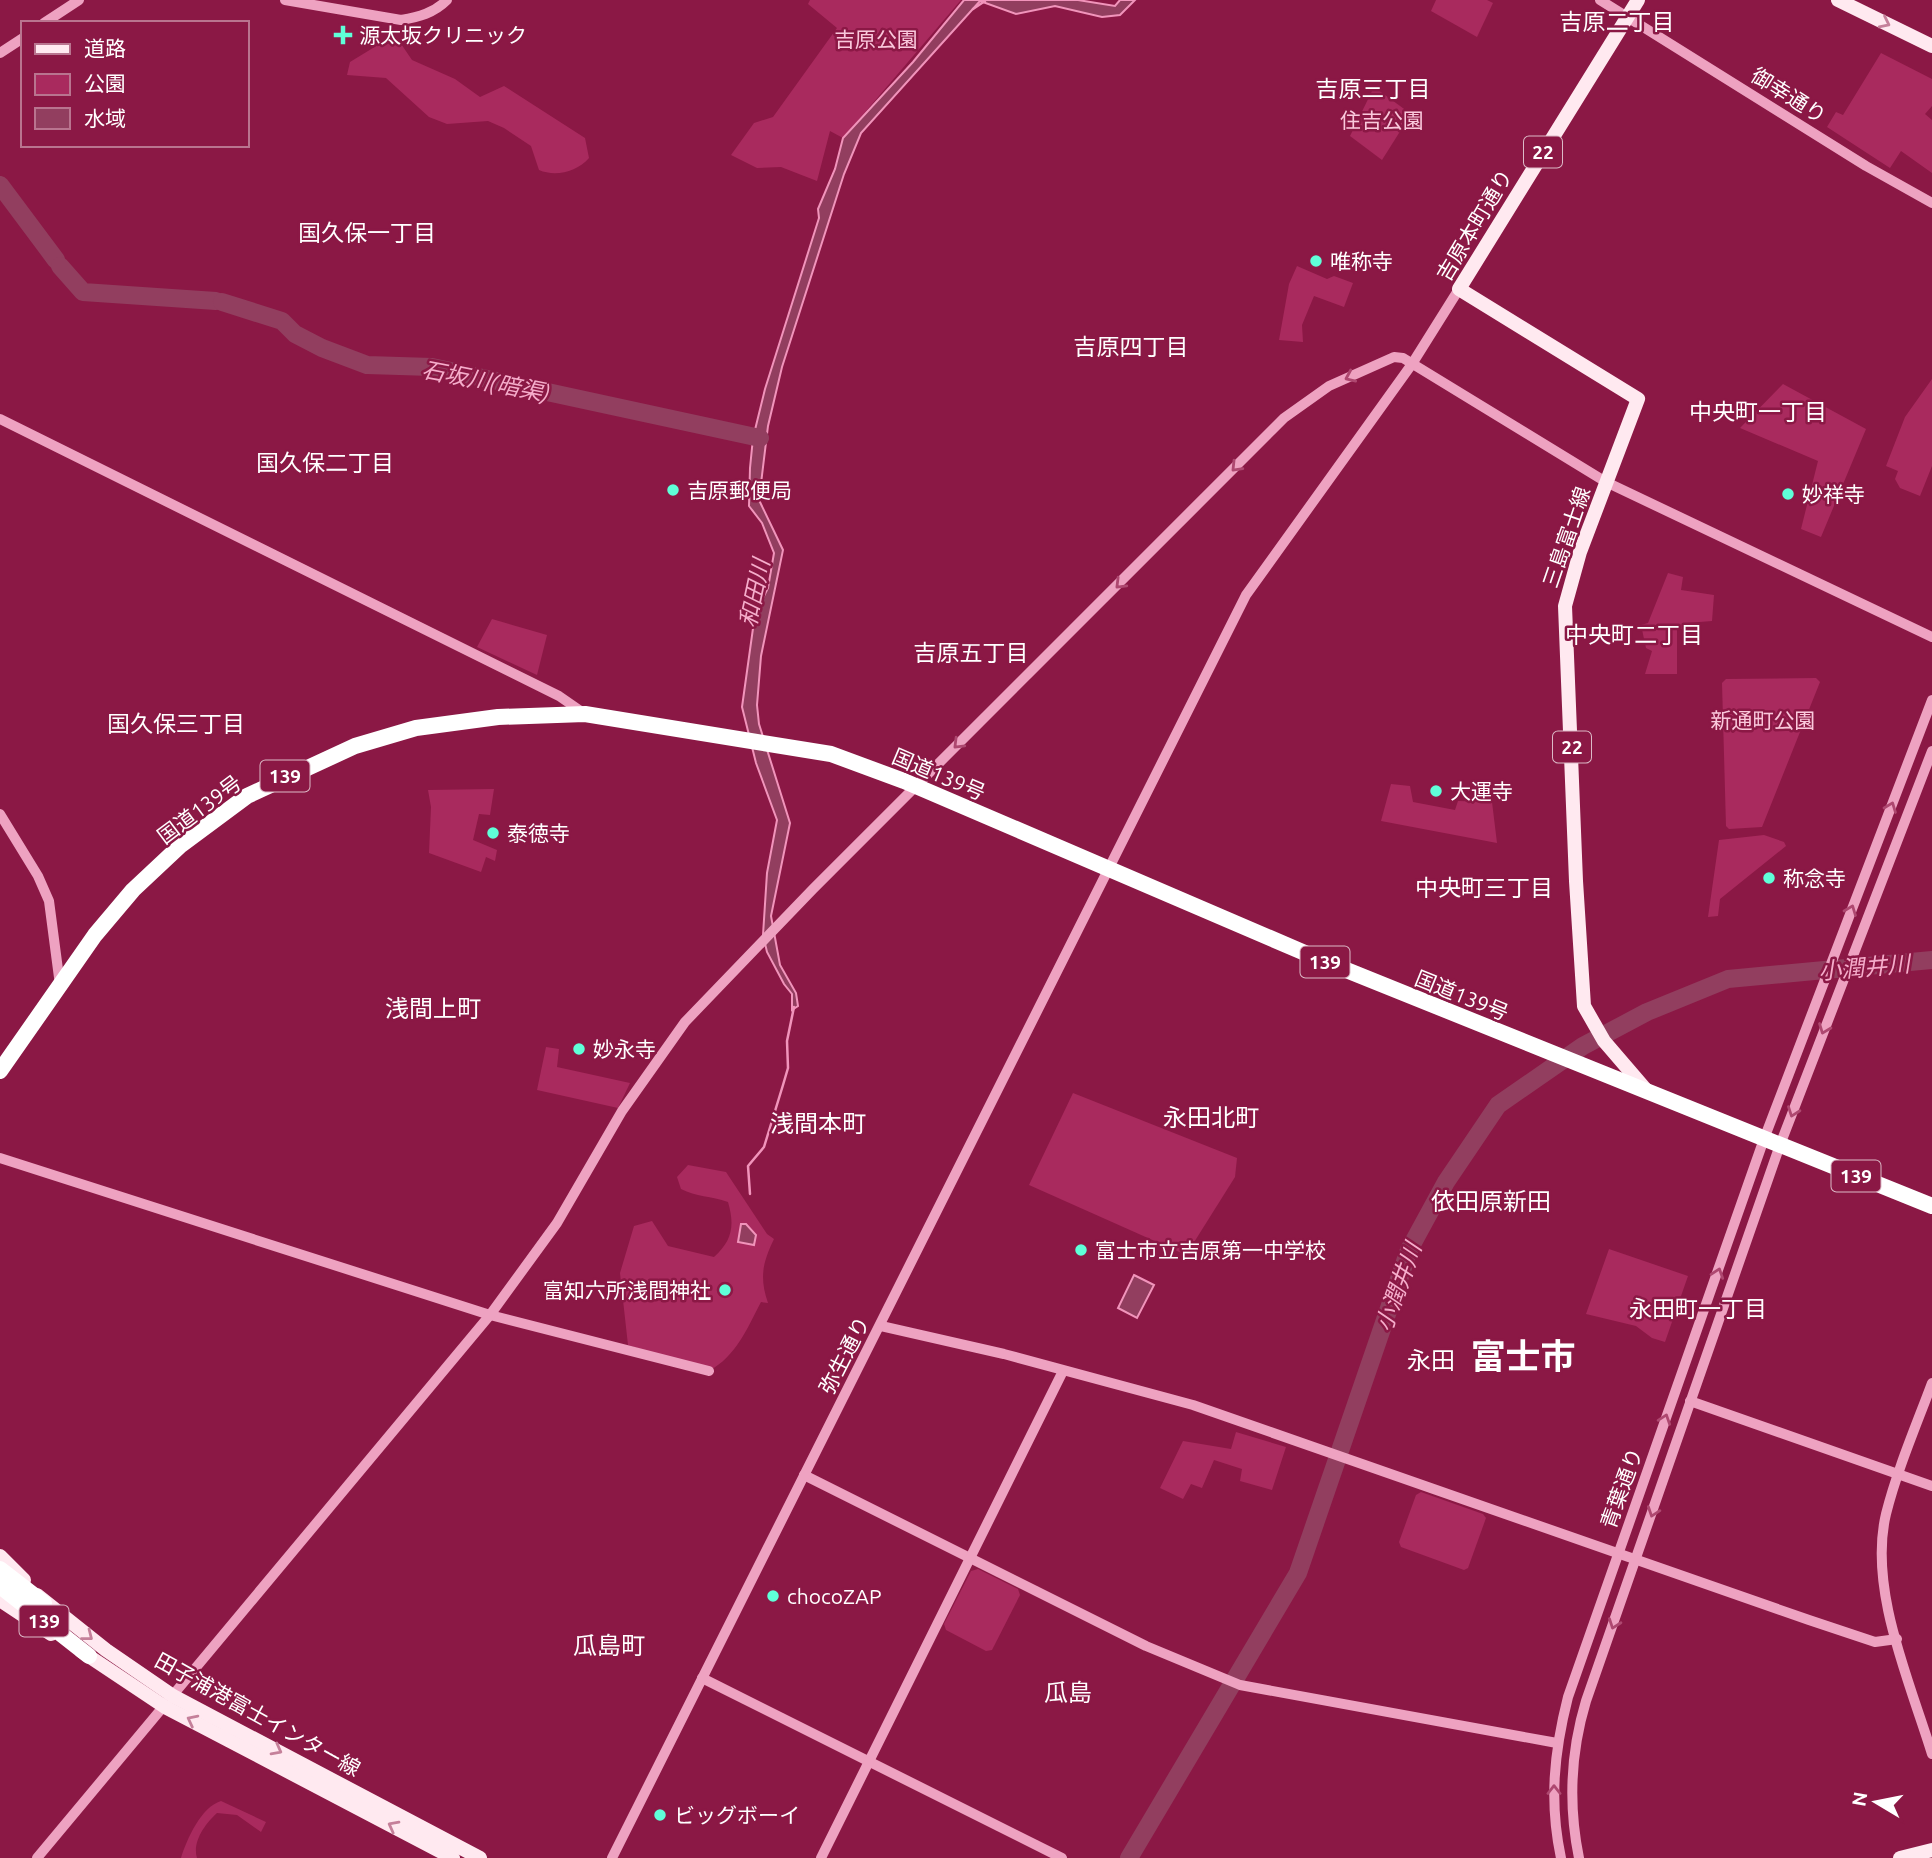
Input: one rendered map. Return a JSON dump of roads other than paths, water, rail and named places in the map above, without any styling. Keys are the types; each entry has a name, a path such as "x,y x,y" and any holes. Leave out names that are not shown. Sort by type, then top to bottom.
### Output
{"highway":[{"name":"国道139号","path":"0,1071 95,935 133,890 181,845 247,796 289,774 355,746 416,728 498,717 585,713 831,754 916,787 1543,1051 1932,1206"},
{"name":"139","path":"0,1569 44,1603"},
{"name":"139","path":"0,1586 89,1656"}],"main road":[{"name":"吉原本町通り","path":"1459,289 1638,0"},
{"path":"1838,0 1932,46"},
{"name":"三島富士線","path":"1459,289 1638,399 1580,552 1565,606 1583,996 1595,1028 1648,1092"},
{"name":"田子浦港富士インター線","path":"0,1556 44,1603 169,1701 480,1858"},
{"name":"田子浦港富士インター線","path":"0,1600 89,1656 453,1858"},
{"path":"1900,1858 1932,1850"}],"street":[{"path":"47,21 79,0"},
{"path":"285,0 401,20 419,18 438,9 447,0"},
{"name":"御幸通り","path":"1600,0 1866,166 1932,203"},
{"path":"0,53 21,39"},
{"name":"吉原本町通り","path":"1108,869 1246,595 1412,364 1459,289"},
{"path":"37,1858 490,1315 556,1223 622,1111 669,1042 759,944 1284,418 1329,386 1394,357 1412,364 1606,482 1932,637"},
{"path":"0,419 547,690 585,713"},
{"name":"青葉通り","path":"1561,1858 1554,1821 1558,1743 1568,1697 1763,1139 1932,700"},
{"name":"青葉通り","path":"1579,1858 1573,1826 1571,1787 1578,1727 1780,1146 1932,751"},
{"path":"0,814 38,876 49,901 61,985"},
{"name":"弥生通り","path":"612,1858 1108,869"},
{"path":"0,1158 490,1315 709,1371"},
{"path":"881,1326 1193,1405 1875,1642 1897,1639"},
{"path":"821,1858 1063,1371"},
{"path":"1932,1383 1886,1516 1882,1549 1884,1587 1932,1754"},
{"path":"1690,1401 1932,1486"},
{"path":"804,1475 1146,1646 1240,1685 1558,1743"},
{"path":"702,1678 1062,1858"}],"water":[{"path":"964,0 1078,0 1115,6 1120,0 1135,0 1120,15 1102,17 1055,6 1016,14 980,1 861,133 844,174 782,367 768,426 759,500 783,550 761,656 757,705 759,724 790,823 771,916 780,965 796,993 798,1006 792,1010 792,994 767,952 763,935 767,873 777,820 756,763 742,707 755,614 768,588 774,553 762,523 749,506 753,438 765,389 819,218 818,209 835,169 843,138 913,62"},
{"path":"741,1224 746,1224 756,1235 754,1245 738,1242"},
{"path":"1134,1275 1154,1285 1137,1318 1118,1308"}],"waterway":[{"name":"和田川","path":"973,9 985,1"},
{"name":"石坂川(暗渠)","path":"0,185 56,260"},
{"name":"石坂川(暗渠)","path":"60,266 83,292 216,301"},
{"name":"石坂川(暗渠)","path":"222,302 282,321 295,334 322,348 367,365 432,367 760,438"},
{"name":"小潤井川","path":"1129,1858 1298,1573 1409,1250 1446,1182 1498,1105 1583,1046 1647,1012 1728,979 1932,960"},
{"name":"和田川","path":"750,1194 748,1166 764,1147 788,1068 787,1041 794,1007"}],"place":[{"name":"源太坂クリニック","path":"343,35"},
{"name":"唯称寺","path":"1316,261"},
{"name":"吉原郵便局","path":"673,490"},
{"name":"妙祥寺","path":"1788,494"},
{"name":"大運寺","path":"1436,791"},
{"name":"泰徳寺","path":"493,833"},
{"name":"称念寺","path":"1769,878"},
{"name":"妙永寺","path":"579,1049"},
{"name":"富士市立吉原第一中学校","path":"1081,1250"},
{"name":"富知六所浅間神社","path":"725,1290"},
{"name":"chocoZAP","path":"773,1596"},
{"name":"ビッグボーイ","path":"660,1815"}],"district":[{"name":"吉原二丁目","path":"1617,21"},
{"name":"吉原三丁目","path":"1373,88"},
{"name":"国久保一丁目","path":"367,232"},
{"name":"吉原四丁目","path":"1131,346"},
{"name":"中央町一丁目","path":"1758,411"},
{"name":"国久保二丁目","path":"325,462"},
{"name":"中央町二丁目","path":"1634,634"},
{"name":"吉原五丁目","path":"971,652"},
{"name":"国久保三丁目","path":"176,723"},
{"name":"中央町三丁目","path":"1484,887"},
{"name":"浅間上町","path":"433,1008"},
{"name":"永田北町","path":"1211,1117"},
{"name":"浅間本町","path":"818,1123"},
{"name":"依田原新田","path":"1491,1201"},
{"name":"永田町一丁目","path":"1698,1308"},
{"name":"富士市","path":"1523,1356"},
{"name":"永田","path":"1431,1360"},
{"name":"瓜島町","path":"609,1645"},
{"name":"瓜島","path":"1068,1692"}],"park label":[{"name":"吉原公園","path":"876,39"},
{"name":"住吉公園","path":"1382,120"},
{"name":"新通町公園","path":"1763,720"}]}
